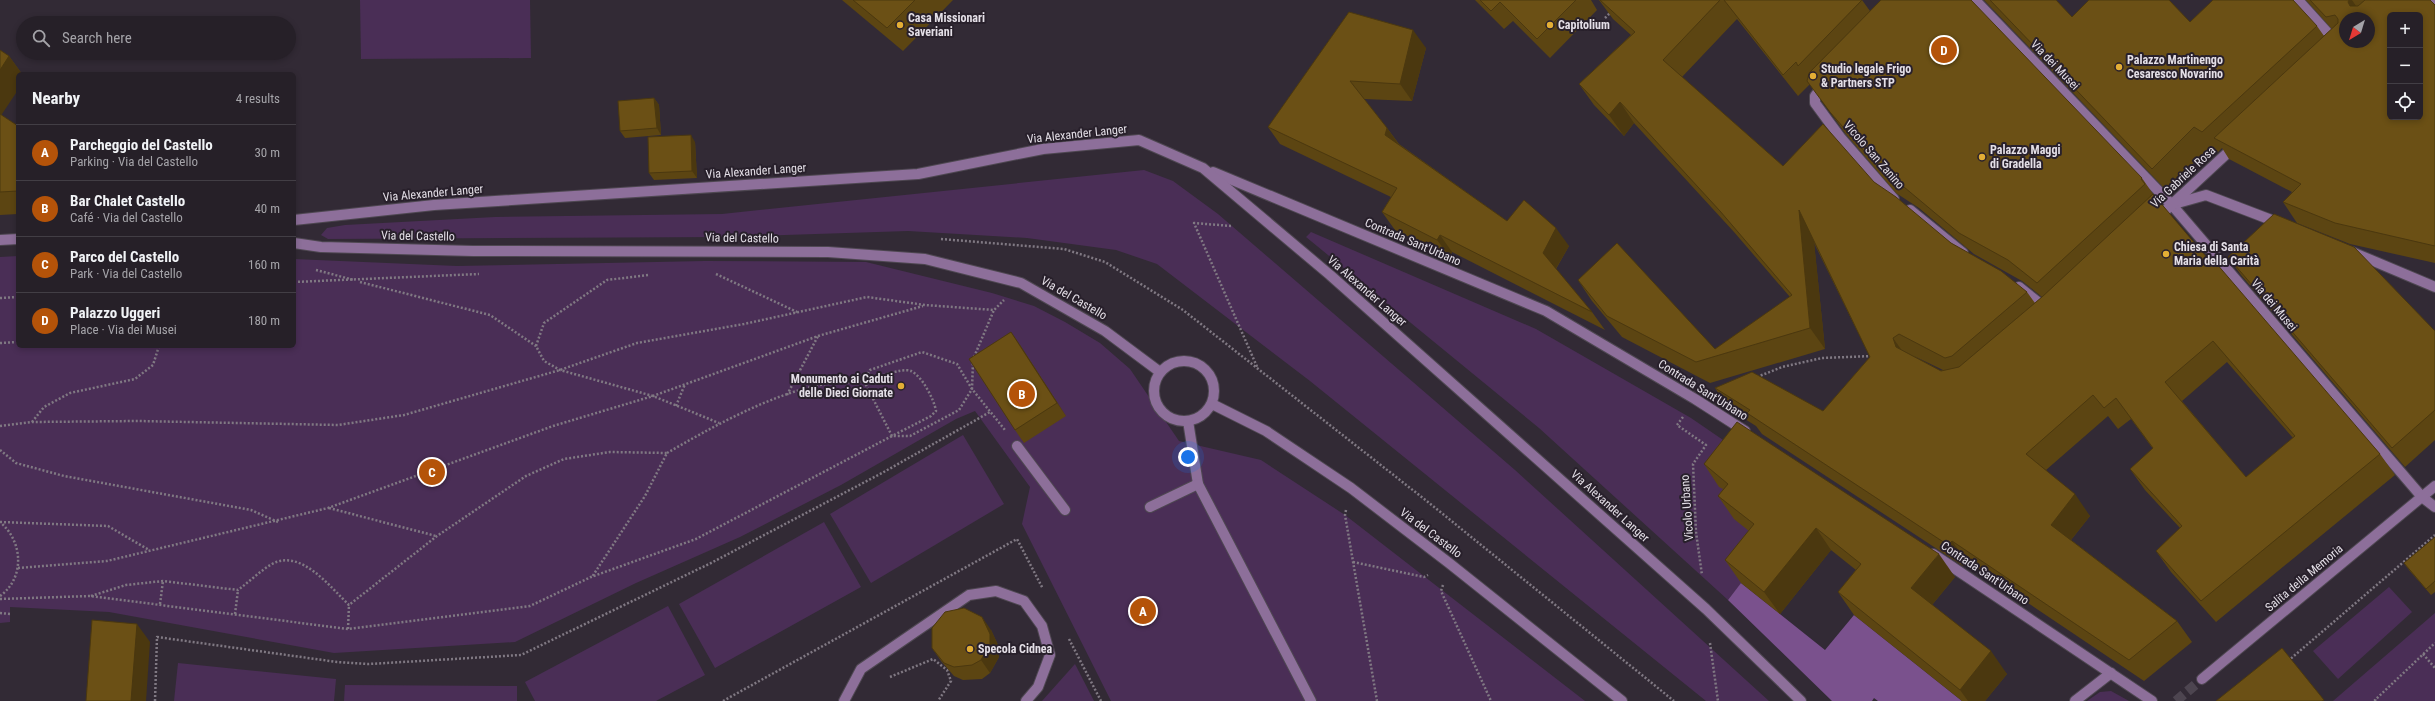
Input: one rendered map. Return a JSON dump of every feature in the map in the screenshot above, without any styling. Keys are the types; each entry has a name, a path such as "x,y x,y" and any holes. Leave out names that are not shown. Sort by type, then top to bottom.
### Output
{"street":[{"name":"Via dei Musei","path":"1975,0 2172,205 2422,497 2435,507"},
{"path":"2298,0 2339,46"},
{"path":"2431,0 2435,3"},
{"name":"Vicolo San Zanino","path":"1834,74 1818,91 1815,96 1815,103 1840,137 1892,198 1915,213 1970,259"},
{"name":"Via Alexander Langer","path":"296,220 434,205 918,174 1043,149 1139,140 1203,168 1330,275 1706,609 1801,701"},
{"name":"Via Gabriele Rosa","path":"2160,215 2242,140"},
{"name":"Contrada Sant'Urbano","path":"1203,168 1546,312 1695,399 1755,438"},
{"path":"2172,205 2206,195 2295,229"},
{"path":"0,240 16,239"},
{"name":"Via del Castello","path":"296,243 321,247 473,251 694,250 828,252 925,259 1021,283 1105,332 1160,372"},
{"path":"2345,250 2435,287"},
{"path":"2007,280 2052,313"},
{"path":"1182,360 1194,362 1205,369 1212,379 1215,391 1212,404 1206,413 1198,418 1188,421 1176,420 1165,415 1157,406 1154,395 1154,383 1160,372 1170,364 1182,360"},
{"name":"Via del Castello","path":"1212,404 1266,431 1351,488 1449,562 1622,701"},
{"path":"1188,421 1198,484 1311,701"},
{"path":"1017,446 1065,510"},
{"path":"1150,507 1198,484"},
{"name":"Salita della Memoria","path":"2202,679 2435,486"},
{"name":"Contrada Sant'Urbano","path":"1922,546 2152,701"},
{"path":"844,701 861,669 936,616 970,595 996,591 1024,601 1042,626 1050,655 1038,686 1026,701"},
{"path":"2076,701 2111,673"}],"path":[{"path":"1604,18 1614,9"},
{"path":"1231,226 1194,223 1258,369"},
{"path":"694,250 695,264 797,312"},
{"path":"315,270 490,316 536,346 544,361 560,370 654,396 719,422"},
{"path":"296,282 357,281 481,274"},
{"path":"536,346 544,322 607,280 652,274"},
{"path":"892,436 910,436 959,410 972,389 973,359 994,310 1021,283"},
{"path":"0,298 16,297"},
{"path":"0,426 32,422 138,421 338,425 404,415 560,370 637,343 867,297 925,305 994,310"},
{"path":"18,568 107,561 149,550 278,522 328,508 553,426 654,396 818,336 925,305"},
{"path":"787,396 818,336"},
{"path":"0,343 16,342"},
{"path":"32,422 44,407 70,393 135,380 153,365 158,348"},
{"path":"864,381 870,370 922,352 957,364 972,389 1017,446"},
{"path":"1752,378 1782,367 1822,358 1876,356"},
{"path":"0,597 90,596 348,629 530,606 591,577 696,539 931,416 936,411 935,404 918,376 910,370 902,370 864,381 824,384 787,396 719,422 668,453 645,496 591,577"},
{"path":"864,381 892,436"},
{"path":"676,406 685,384"},
{"path":"155,701 158,637 329,661 369,664 521,655 711,563 882,473 990,412"},
{"name":"Vicolo Urbano","path":"1678,425 1706,445 1693,464 1696,532 1706,609"},
{"path":"0,450 16,462 64,476 251,510 278,522"},
{"path":"349,604 437,536 526,476 564,459 610,452 668,453"},
{"path":"1351,488 1345,515 1377,701"},
{"path":"328,508 437,536"},
{"path":"0,522 108,526 149,550"},
{"path":"0,522 14,538 18,568 15,580 7,591 0,597"},
{"path":"2287,662 2435,535"},
{"path":"90,596 126,585 163,581 238,590 273,563 291,561 307,566 349,604"},
{"path":"1353,562 1424,577 1449,562"},
{"path":"1449,562 1441,591 1491,701"},
{"path":"160,604 163,581"},
{"path":"235,614 238,590"},
{"path":"348,629 349,604"},
{"path":"1706,609 1718,701"},
{"path":"0,613 10,614"},
{"path":"2376,701 2375,700 2435,643"},
{"path":"2423,654 2435,668"},
{"path":"851,686 863,690 933,659 947,670 951,681 938,701"}],"shaded area":[{"path":"360,0 530,0 531,58 361,59"},
{"path":"1144,170 1173,181 1218,214 1515,470 1769,701 1706,701 1310,381 1157,264 1116,250 1027,238 908,231 724,237 328,239 321,235 327,228 345,225 495,217 722,214"},
{"path":"1311,232 1536,329 1691,418 1745,455 1744,506 1770,547 1728,600 1539,428 1306,237"},
{"path":"16,256 16,348 296,348 296,259 457,266 705,261 866,262 992,293 1034,306 1065,322 1100,343 1130,369 1179,441 1261,460 1345,515 1585,701 1111,701 1022,524 1030,487 975,411 956,419 841,485 740,537 636,583 515,642 334,653 109,612 10,607 10,622 0,623 0,257"},
{"path":"963,435 1004,504 871,583 830,514"},
{"path":"824,522 861,587 715,668 679,604"},
{"path":"1741,583 1825,650 1854,615 1962,701 1878,701 1874,698 1872,701 1832,701 1728,600"},
{"path":"2389,587 2412,612 2338,679 2313,651"},
{"path":"668,606 705,675 656,701 535,701 525,682"},
{"path":"2435,613 2435,701 2333,701"},
{"path":"178,663 336,679 334,701 174,701"},
{"path":"1075,664 1094,701 1042,701"},
{"path":"345,685 517,686 517,701 344,701"},
{"path":"2111,691 2129,701 2087,701 2100,692"}],"building":[{"path":"853,0 915,0 887,28"},
{"path":"1480,0 1576,0 1537,39 1500,2 1491,11"},
{"path":"1600,0 1720,0 1663,60 1783,166 1823,124 1874,182 1896,197 1951,243 2001,271 2027,292 1952,356 1945,358 1899,334 1893,338 1896,347 1941,371 1959,367 2042,297 2153,194 2214,266 2216,263 2380,454 2201,601 2156,551 2182,526 2130,469 2153,448 2116,398 2104,408 2093,395 2026,454 2075,494 2051,525 2177,621 2129,660 1952,541 1948,545 1747,413 1750,410 1715,388 1752,372 1823,411 1870,357 1799,210 1810,328 1696,362 1607,316 1578,280 1617,243 1715,349 1792,295 1720,211 1620,102 1609,115 1579,84 1635,32","holes":["2213,341 2295,436 2246,477 2165,382"]},
{"path":"1724,0 1862,0 1798,66 1796,62 1783,75"},
{"name":"Palazzo Maggi di Gradella","path":"1881,0 1971,0 2142,178 2141,179 2145,184 2037,283 2008,260 1959,233 1904,187 1882,172 1830,112 1807,81 1809,73"},
{"path":"1990,0 2056,0 2072,17 2089,0 2169,0 2190,22 2213,0 2293,0 2317,26 2202,132 2194,127 2152,169"},
{"path":"2310,0 2349,0 2348,2 2350,6 2358,6 2365,0 2430,0 2435,5 2435,246 2335,223 2283,202 2301,184 2214,138 2338,23 2338,19 2335,15 2326,17"},
{"path":"1349,12 1413,30 1400,84 1350,81 1387,128 1385,135 1507,221 1524,200 1556,228 1543,253 1592,312 1440,235 1437,240 1382,212 1397,188 1268,127"},
{"path":"0,50 9,56 0,70"},
{"path":"654,98 657,128 620,131 618,101"},
{"path":"0,114 16,125 16,191 0,192"},
{"path":"691,135 692,171 649,173 648,137"},
{"path":"2274,214 2354,247 2435,331 2435,410 2392,448 2228,257"},
{"path":"1011,332 1057,403 1015,430 969,359"},
{"path":"1737,422 1939,554 1911,588 1991,651 1960,690 1838,592 1861,564 1816,528 1764,592 1725,560 1754,524 1718,496 1728,484 1704,464"},
{"path":"2435,537 2435,581 2426,589 2404,563"},
{"name":"Specola Cidnea","path":"964,608 982,617 990,634 990,644 981,660 972,665 954,667 944,663 932,648 932,628 945,612"},
{"path":"92,620 137,624 131,701 86,701"},
{"path":"2282,648 2324,700 2216,701"}],"tunnel":[{"path":"2176,701 2202,679"}],"place":[{"name":"Casa Missionari Saveriani","path":"900,25"},
{"name":"Capitolium","path":"1550,25"},
{"name":"Palazzo Uggeri","path":"1944,50"},
{"name":"Palazzo Martinengo Cesaresco Novarino","path":"2119,67"},
{"name":"Studio legale Frigo & Partners STP","path":"1813,76"},
{"name":"Palazzo Maggi di Gradella","path":"1982,157"},
{"name":"Chiesa di Santa Maria della Carità","path":"2166,254"},
{"name":"Monumento ai Caduti delle Dieci Giornate","path":"901,386"},
{"name":"Bar Chalet Castello","path":"1022,394"},
{"name":"Parco del Castello","path":"432,472"},
{"name":"Parcheggio del Castello","path":"1143,611"},
{"name":"Specola Cidnea","path":"970,649"}]}
